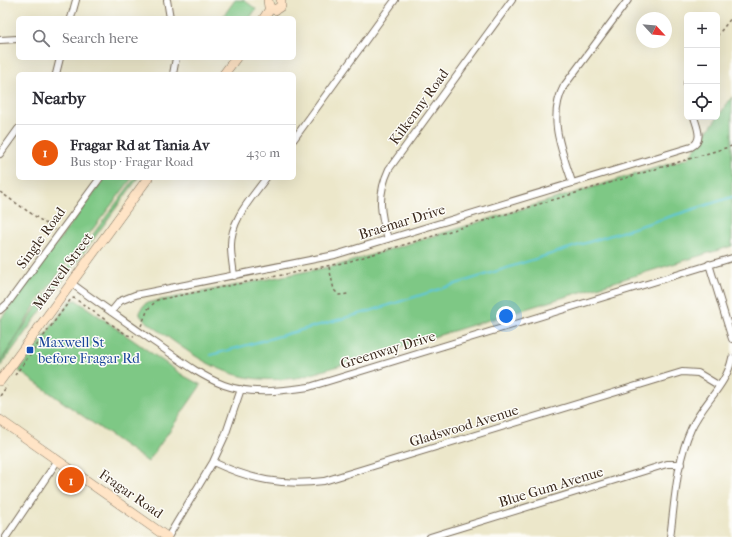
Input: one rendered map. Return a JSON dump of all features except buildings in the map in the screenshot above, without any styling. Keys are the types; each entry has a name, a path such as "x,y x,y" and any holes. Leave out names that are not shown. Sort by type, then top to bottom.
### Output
{"main road":[{"path":"265,16 269,4 275,10 279,8 281,0"},
{"path":"226,72 234,60"},
{"name":"Maxwell Street","path":"4,382 71,283 147,180"},
{"name":"Fragar Road","path":"0,420 168,537"}],"street":[{"path":"72,16 76,0"},
{"path":"167,0 170,16"},
{"path":"296,136 395,0"},
{"name":"Kilkenny Road","path":"388,239 381,215 380,203 384,183 390,169 512,0"},
{"path":"572,182 556,128 556,112 559,96 564,86 628,0"},
{"path":"0,40 16,39"},
{"path":"56,72 60,60"},
{"path":"172,72 176,60"},
{"name":"Braemar Drive","path":"111,312 120,301 135,295 336,256 572,182 691,147 698,142 699,135 695,120"},
{"path":"0,154 16,133"},
{"name":"Single Road","path":"0,310 8,303 99,180"},
{"path":"234,276 231,248 233,230 241,213 265,180"},
{"name":"Greenway Drive","path":"71,283 199,373 224,385 260,391 309,387 732,258"},
{"path":"710,264 732,339"},
{"path":"670,537 681,464 691,430 726,374 732,358"},
{"name":"Gladswood Avenue","path":"213,462 240,474 268,482 303,483 324,481 682,372 698,373 718,385"},
{"path":"168,537 213,462 228,429 241,389"},
{"path":"6,537 58,460"},
{"name":"Blue Gum Avenue","path":"430,537 667,464 681,464"}],"path":[{"path":"720,32 732,17"},
{"path":"0,192 60,234"},
{"path":"329,266 335,292 339,295 348,294"},
{"path":"13,378 71,299 74,298 127,336 134,336"},
{"path":"0,396 4,382"}],"green space":[{"path":"235,0 244,0 256,9 251,16 223,16"},
{"path":"732,97 732,246 302,377 277,380 234,374 216,367 198,358 180,346 143,319 140,315 140,310 146,303 339,265 688,158 715,120 720,120 720,114"},
{"path":"104,180 130,180 37,302 15,340 0,362 0,320"},
{"path":"134,180 137,180 0,367 0,364 39,303 79,253"},
{"path":"76,300 184,376 201,385 148,462 19,371 70,301"}],"waterway":[{"path":"211,355 370,311 732,197"}],"place":[{"name":"Maxwell St before Fragar Rd","path":"30,350"},
{"name":"Fragar Rd at Tania Av","path":"71,480"}]}
